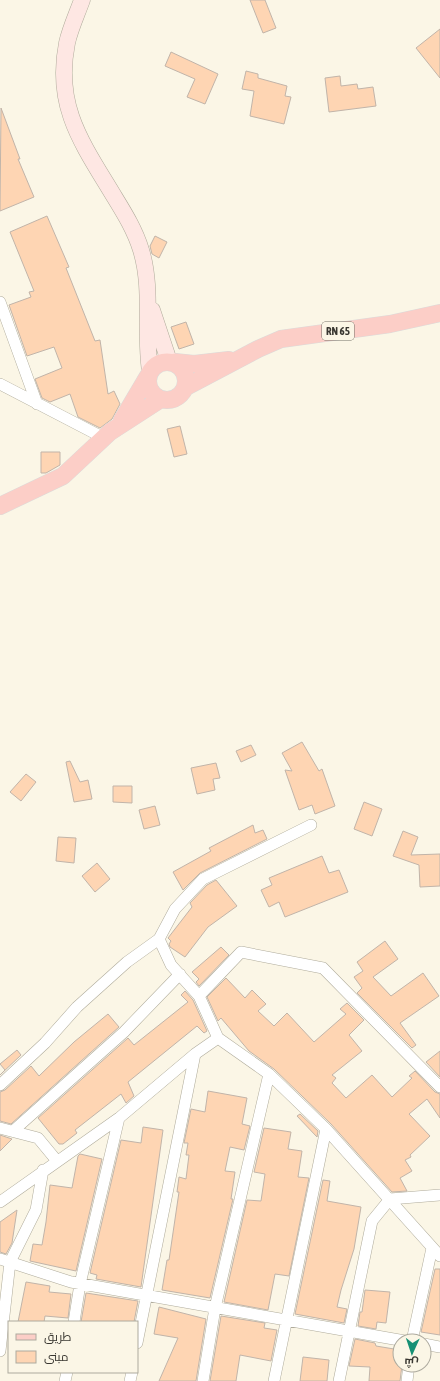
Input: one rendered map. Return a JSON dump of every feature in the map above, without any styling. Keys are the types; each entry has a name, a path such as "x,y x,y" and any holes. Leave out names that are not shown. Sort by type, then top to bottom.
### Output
{"main road":[{"name":"RN 65","path":"0,506 63,476 117,427 161,399 169,400 176,398 186,387 281,339 390,324 440,312"},
{"name":"RN 65","path":"172,362 194,364 239,359"},
{"path":"161,399 150,390 149,373 158,363 172,362 185,372 187,380 186,387"},
{"name":"RN 65","path":"117,427 135,401 149,373"}],"street":[{"path":"82,0 68,42 64,64 64,85 74,128 84,148 138,238 145,264 148,299 149,373"},
{"path":"148,299 172,362"},
{"path":"0,302 37,404"},
{"path":"0,384 104,438"},
{"path":"0,1085 45,1043 77,1007 127,962 159,939 175,909 203,878 311,825"},
{"path":"159,939 171,965 199,996 218,1038 269,1074 326,1129 436,1252 414,1333"},
{"path":"199,996 241,952 324,968 440,1087"},
{"path":"13,1131 124,1032 180,974"},
{"path":"0,1202 43,1170 119,1118 195,1054 218,1038"},
{"path":"138,1337 145,1295 195,1054"},
{"path":"202,1381 215,1308 269,1074"},
{"path":"74,1321 80,1284 119,1118"},
{"path":"0,1128 38,1138 57,1161"},
{"path":"274,1381 326,1129"},
{"path":"0,1351 5,1260 36,1210 43,1170"},
{"path":"339,1381 372,1221 390,1199 440,1195"},
{"path":"5,1260 80,1284 392,1339"}],"building":[{"path":"250,0 265,0 276,28 263,33"},
{"path":"440,29 440,78 416,48"},
{"path":"171,52 218,74 205,104 187,97 195,79 165,66"},
{"path":"246,71 258,74 258,78 287,86 285,96 291,97 284,124 250,116 254,91 242,89"},
{"path":"340,76 341,86 357,84 358,89 373,87 376,106 329,112 325,78"},
{"path":"1,108 20,159 18,159 34,197 0,211"},
{"path":"47,216 69,267 66,268 95,341 100,340 108,394 114,391 120,404 112,419 100,428 78,417 70,394 50,402 42,398 35,379 62,368 54,347 27,356 9,305 31,297 29,292 34,291 10,232"},
{"path":"155,236 167,242 159,258 152,254 150,246"},
{"path":"186,322 194,344 179,349 171,327"},
{"path":"180,426 187,454 174,457 167,429"},
{"path":"41,452 60,452 60,465 46,473 41,473"},
{"path":"302,742 319,771 322,769 335,806 315,814 312,805 299,810 285,770 292,771 282,753"},
{"path":"251,745 256,755 241,762 236,751"},
{"path":"70,761 80,782 88,780 92,799 74,802 66,762"},
{"path":"216,763 220,778 213,779 215,790 197,794 191,768"},
{"path":"26,774 36,782 21,801 10,792"},
{"path":"113,786 132,786 132,803 113,802"},
{"path":"364,802 382,809 372,836 354,829"},
{"path":"155,806 160,825 144,829 139,810"},
{"path":"253,825 255,833 263,830 267,839 200,873 183,890 173,872 211,851 209,848"},
{"path":"403,831 418,837 411,855 440,854 440,886 420,887 419,865 393,856"},
{"path":"58,837 76,838 74,863 56,861"},
{"path":"322,856 329,873 339,870 348,892 285,917 279,902 269,907 261,890 272,885 269,878"},
{"path":"97,863 110,879 95,892 82,876"},
{"path":"216,880 237,906 208,927 185,957 170,947 169,944 171,941 168,938 192,907 190,903 207,885"},
{"path":"385,941 398,959 373,977 391,996 423,973 439,996 400,1023 416,1045 412,1048 357,993 362,988 354,977 363,971 357,962"},
{"path":"221,947 229,955 199,986 196,982 199,979 192,972"},
{"path":"226,978 245,998 252,990 266,1004 258,1011 274,1026 287,1013 314,1042 346,1014 340,1009 347,1003 364,1020 349,1035 362,1051 332,1075 336,1078 332,1083 346,1098 372,1075 392,1097 412,1078 409,1076 415,1071 435,1092 440,1094 440,1118 427,1099 409,1114 430,1136 410,1155 411,1157 405,1160 412,1171 400,1178 407,1191 392,1192 331,1124 274,1069 249,1051 221,1018 218,1021 207,997"},
{"path":"185,991 193,1000 207,1031 204,1033 197,1026 128,1082 134,1096 126,1103 121,1094 75,1130 77,1133 63,1144 59,1144 38,1118 128,1038 134,1045 188,1002 181,995"},
{"path":"108,1014 119,1027 11,1124 0,1121 0,1092 5,1090 31,1066 39,1076 74,1042"},
{"path":"17,1050 21,1055 0,1075 5,1070 0,1064"},
{"path":"440,1051 440,1077 426,1062"},
{"path":"208,1091 247,1098 242,1124 250,1126 244,1150 230,1147 225,1171 235,1172 231,1199 233,1199 210,1298 162,1290 167,1260 169,1260 179,1192 177,1192 179,1177 186,1179 189,1155 186,1155 188,1143 184,1143 191,1109 205,1112"},
{"path":"300,1114 318,1131 317,1137 297,1116"},
{"path":"143,1127 163,1130 141,1287 96,1279 97,1275 90,1273 121,1140 141,1143"},
{"path":"264,1128 291,1132 288,1149 302,1151 298,1177 309,1178 289,1276 275,1274 268,1310 224,1302 247,1200 261,1201 265,1174 254,1172"},
{"path":"0,1135 12,1139 0,1151"},
{"path":"80,1154 102,1159 76,1271 30,1261 33,1244 42,1245 50,1185 72,1188 78,1156"},
{"path":"323,1180 330,1181 327,1201 361,1207 354,1249 337,1307 347,1309 344,1323 295,1314"},
{"path":"17,1210 12,1243 6,1254 0,1252 0,1222"},
{"path":"435,1269 440,1269 440,1335 421,1332"},
{"path":"26,1282 50,1286 49,1292 71,1294 68,1318 45,1316 44,1321 18,1321"},
{"path":"365,1290 390,1292 386,1323 377,1322 376,1329 358,1326 360,1312 362,1312"},
{"path":"86,1293 138,1301 134,1321 81,1321"},
{"path":"159,1307 206,1319 196,1381 159,1381 178,1338 154,1334"},
{"path":"221,1316 265,1323 264,1328 277,1330 271,1361 240,1355 236,1381 210,1381"},
{"path":"355,1339 375,1343 376,1346 392,1349 392,1373 401,1373 400,1381 369,1381 370,1367 349,1366"},
{"path":"303,1357 329,1360 327,1381 300,1381"}]}
